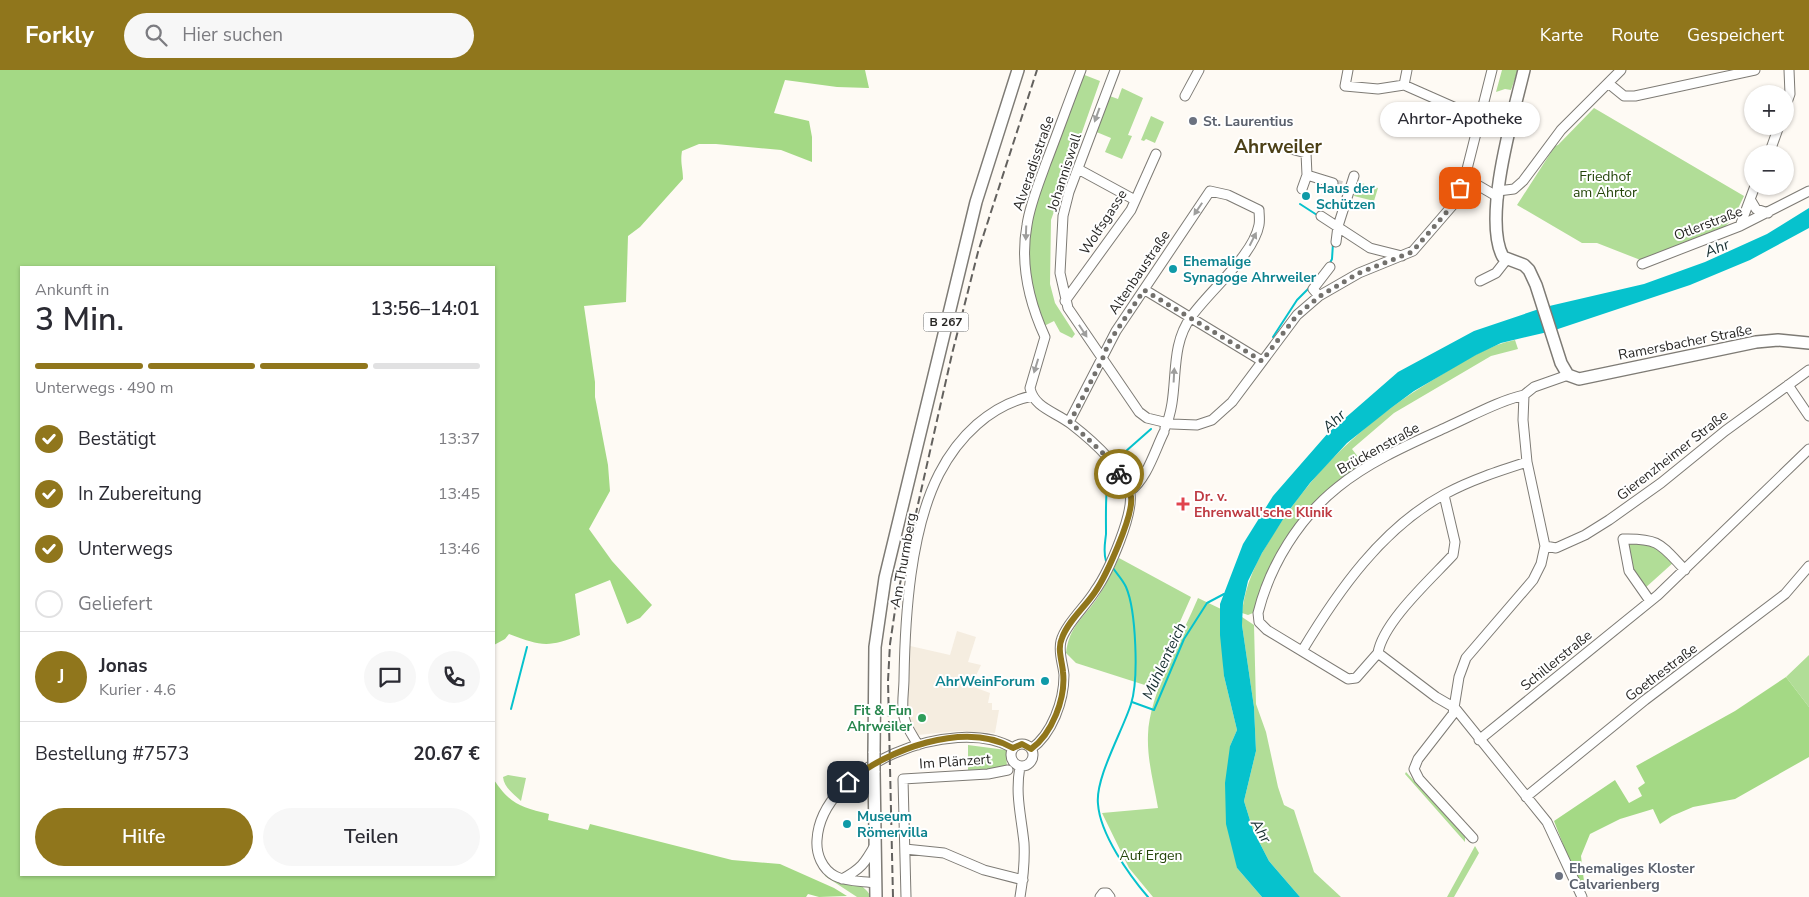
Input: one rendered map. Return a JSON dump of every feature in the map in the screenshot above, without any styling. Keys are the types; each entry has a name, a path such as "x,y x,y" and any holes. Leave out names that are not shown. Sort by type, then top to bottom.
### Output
{"main road":[{"name":"B 267","path":"876,897 875,647 885,578 965,244 976,202 1018,70"},
{"path":"1524,70 1502,159 1498,194 1498,237 1501,253 1507,259 1524,265 1529,270 1536,285 1561,364 1568,375"},
{"name":"Ramersbacher Straße","path":"1568,375 1579,379 1756,342 1778,340 1809,343"}],"street":[{"name":"Alveradisstraße","path":"1032,396 1030,388 1045,336 1036,317 1028,289 1026,226 1037,189 1081,70"},
{"name":"Johanniswall","path":"1115,70 1078,169 1063,216 1060,273 1065,301 1102,360 1117,378 1139,412 1166,427 1196,424 1212,420 1232,402 1297,315 1320,296 1359,273 1412,252 1447,212 1460,188 1472,182 1480,119 1492,70"},
{"path":"1185,96 1199,70"},
{"path":"1348,70 1345,86 1378,89 1404,85 1480,119"},
{"path":"1404,85 1408,70"},
{"path":"1472,182 1498,194 1514,189 1523,181 1557,135 1621,70"},
{"path":"1608,83 1624,96 1635,96 1755,70"},
{"path":"1789,70 1790,85"},
{"path":"1286,148 1306,153 1307,176 1302,189"},
{"name":"Wolfsgasse","path":"1065,301 1131,210 1156,154"},
{"path":"1078,169 1135,200"},
{"path":"1307,176 1333,183"},
{"path":"1336,242 1347,187 1354,176"},
{"path":"1460,188 1468,194"},
{"name":"Altenbaustraße","path":"1070,422 1116,330 1210,191 1228,195 1259,210 1260,225 1251,243 1231,271 1190,318"},
{"name":"Otlerstraße","path":"1642,264 1740,226 1809,191"},
{"path":"1740,226 1752,195"},
{"path":"1750,199 1756,209 1768,213"},
{"path":"1321,216 1370,248 1402,256"},
{"path":"1480,281 1496,273 1507,259"},
{"path":"1320,296 1313,288 1330,267"},
{"path":"1144,290 1262,361"},
{"path":"1130,491 1144,474 1166,427 1173,394 1175,353 1190,318"},
{"name":"Gierenzheimer Straße","path":"1544,546 1556,548 1585,535 1609,520 1661,483 1725,431 1809,370"},
{"name":"Ramersbacher Straße","path":"1539,386 1568,375"},
{"path":"1788,385 1809,416"},
{"name":"Brückenstraße","path":"1302,651 1267,630 1259,622 1258,613 1284,548 1317,506 1337,487 1362,470 1409,445 1480,412 1524,395 1539,386"},
{"path":"1472,838 1419,779 1414,769 1418,759 1453,714 1459,677 1466,658 1533,580 1542,564 1544,546 1527,462 1523,420 1524,395"},
{"path":"1031,749 1039,744 1046,734 1057,710 1064,685 1060,649 1062,636 1096,590 1112,559 1131,504 1130,491 1105,455 1070,422 1036,403 1032,396"},
{"name":"Am Thurmberg","path":"918,745 904,717 904,635 911,580 922,519 939,475 954,450 972,428 990,414 1020,398 1032,396"},
{"name":"Schillerstraße","path":"1479,740 1650,601 1685,570 1809,449"},
{"path":"1444,495 1455,542 1453,555 1394,620 1384,636 1378,653 1356,678 1348,679 1302,651 1337,596 1388,536 1419,511 1444,495 1527,462"},
{"path":"1650,601 1629,571 1623,539 1654,541 1685,570"},
{"name":"Goethestraße","path":"1526,796 1645,700 1785,594 1809,566"},
{"path":"1378,653 1436,697 1455,708 1552,829 1582,897"},
{"path":"876,883 841,879 825,868 818,854 818,827 826,809 839,791 865,769 898,752 918,745 950,738 974,738 999,742 1013,748 1022,744 1031,749"},
{"path":"1013,748 1011,757 1014,763 1020,766 1030,762 1032,756 1031,749"},
{"path":"1020,766 1017,798 1024,844 1023,880 1020,897"},
{"name":"Im Plänzert","path":"906,897 903,779 988,774 1008,770"},
{"path":"841,879 857,871 866,862 875,844"},
{"path":"904,849 944,853 984,870 1023,880"},
{"path":"1100,897 1103,893 1107,893 1110,897"}],"shaded area":[{"path":"957,631 976,637 968,662 981,665 971,686 990,693 988,703 992,703 992,710 999,710 995,733 959,731 918,735 911,726 907,716 906,645 950,655"}],"green space":[{"path":"0,70 865,70 869,88 837,87 785,80 774,113 809,121 812,137 812,162 781,150 716,144 699,144 682,151 683,179 640,227 628,236 626,302 584,306 595,382 595,397 608,465 610,491 589,529 612,561 652,605 640,618 627,624 610,580 575,594 580,635 552,644 537,643 509,634 505,639 495,644 495,266 20,266 20,876 495,876 495,781 511,800 524,807 549,814 548,820 588,830 590,824 732,860 780,864 834,888 847,896 819,897 808,894 806,897 0,897"},
{"path":"1502,70 1518,70 1511,90 1505,89 1496,92"},
{"path":"1082,74 1100,81 1051,220 1050,284 1055,303 1075,334 1072,338 1060,332 1054,321 1044,326 1030,289 1029,226 1040,189"},
{"path":"1122,88 1143,98 1128,135 1132,136 1122,159 1105,152 1111,138 1094,131 1107,95 1118,99"},
{"name":"Friedhof am Ahrtor","path":"1594,108 1744,196 1733,219 1722,229 1643,261 1597,243 1582,243 1517,205 1555,146"},
{"path":"1151,116 1164,122 1155,143 1146,139 1144,141 1141,140"},
{"path":"1358,182 1378,188 1374,201 1354,196"},
{"path":"1515,340 1518,349 1491,356 1394,413 1352,449 1364,465 1327,492 1304,514 1294,527 1270,569 1253,613 1248,615 1242,613 1249,581 1263,552 1292,507 1329,462 1372,423 1420,388 1479,353 1496,345"},
{"path":"1629,540 1653,543 1674,562 1644,589 1631,566"},
{"path":"1119,558 1191,597 1151,687 1076,663 1066,653 1070,636 1098,597"},
{"name":"Auf Ergen","path":"1198,598 1221,609 1224,676 1237,730 1230,746 1237,868 1262,897 1153,897 1129,868 1102,813 1158,808 1149,754 1148,735 1150,719 1160,684"},
{"path":"1242,617 1254,625 1256,704 1266,732 1278,787 1284,805 1294,810 1314,872 1341,897 1300,897 1269,861 1253,830 1244,801 1256,751 1254,707"},
{"path":"1809,655 1809,707 1786,677"},
{"path":"1786,677 1809,707 1809,757 1735,799 1693,807 1672,816 1660,824 1653,809 1620,819 1590,834 1581,856 1585,890 1578,883 1554,821 1615,780 1629,803 1642,796 1638,788 1645,783 1636,766 1735,711"},
{"path":"968,745 1006,750 1007,768 968,770"},
{"path":"1406,772 1465,837 1465,842 1405,774"},
{"path":"508,775 526,778 521,801 505,784 503,777"},
{"path":"1475,846 1479,853 1454,897 1447,897"},
{"path":"824,872 857,883 871,897 857,897 825,876"}],"water":[{"path":"1809,208 1809,228 1750,260 1690,285 1552,331 1501,343 1476,355 1414,391 1391,408 1347,443 1310,483 1287,513 1262,553 1248,581 1243,603 1242,625 1254,707 1256,751 1244,801 1253,830 1269,861 1300,897 1262,897 1237,868 1226,824 1225,783 1230,746 1237,730 1224,676 1220,635 1220,604 1243,544 1273,496 1328,433 1398,372 1474,331 1545,307 1644,284 1705,262 1767,234"}],"waterway":[{"name":"Mühlenteich","path":"1300,204 1317,215"},
{"name":"Mühlenteich","path":"1329,265 1332,259 1333,243"},
{"name":"Mühlenteich","path":"1273,337 1297,300 1310,287"},
{"name":"Mühlenteich","path":"1117,459 1151,429"},
{"name":"Mühlenteich","path":"1106,561 1104,551 1106,501 1110,468"},
{"name":"Mühlenteich","path":"1113,568 1125,584 1132,611 1136,662 1135,678 1131,704 1101,781 1098,804 1100,816 1110,841 1124,866 1148,897"},
{"name":"Mühlenteich","path":"1132,702 1154,710 1184,639 1207,603 1224,594"},
{"path":"511,709 527,647"}],"tunnel":[{"path":"1333,183 1343,186"}],"railway":[{"path":"893,897 888,681 890,644 897,597 952,354 978,252 1037,70"}],"way so far":[{"path":"1119,474 1105,455 1070,422 1102,360 1109,342 1144,290 1262,361 1297,315 1320,296 1359,273 1412,252 1452,206 1460,188"}],"place":[{"name":"St. Laurentius","path":"1193,121"},
{"name":"Ahrtor-Apotheke","path":"1460,188"},
{"name":"Haus der Schützen","path":"1306,196"},
{"name":"Ehemalige Synagoge Ahrweiler","path":"1173,269"},
{"name":"Dr. v. Ehrenwall'sche Klinik","path":"1183,504"},
{"name":"AhrWeinForum","path":"1045,681"},
{"name":"Fit & Fun Ahrweiler","path":"922,718"},
{"name":"Museum Römervilla","path":"847,824"},
{"name":"Ehemaliges Kloster Calvarienberg","path":"1559,876"}],"district":[{"name":"Ahrweiler","path":"1278,146"}],"route":[{"path":"848,782 865,769 898,752 924,743 950,738 974,738 999,742 1013,748 1022,744 1029,746 1031,749 1039,744 1054,718 1064,685 1060,649 1062,636 1101,582 1127,520 1132,498 1126,482 1119,474"}],"water label":[{"name":"Ahr","path":"1717,248"},
{"name":"Ahr","path":"1334,421"},
{"name":"Ahr","path":"1261,831"}]}
